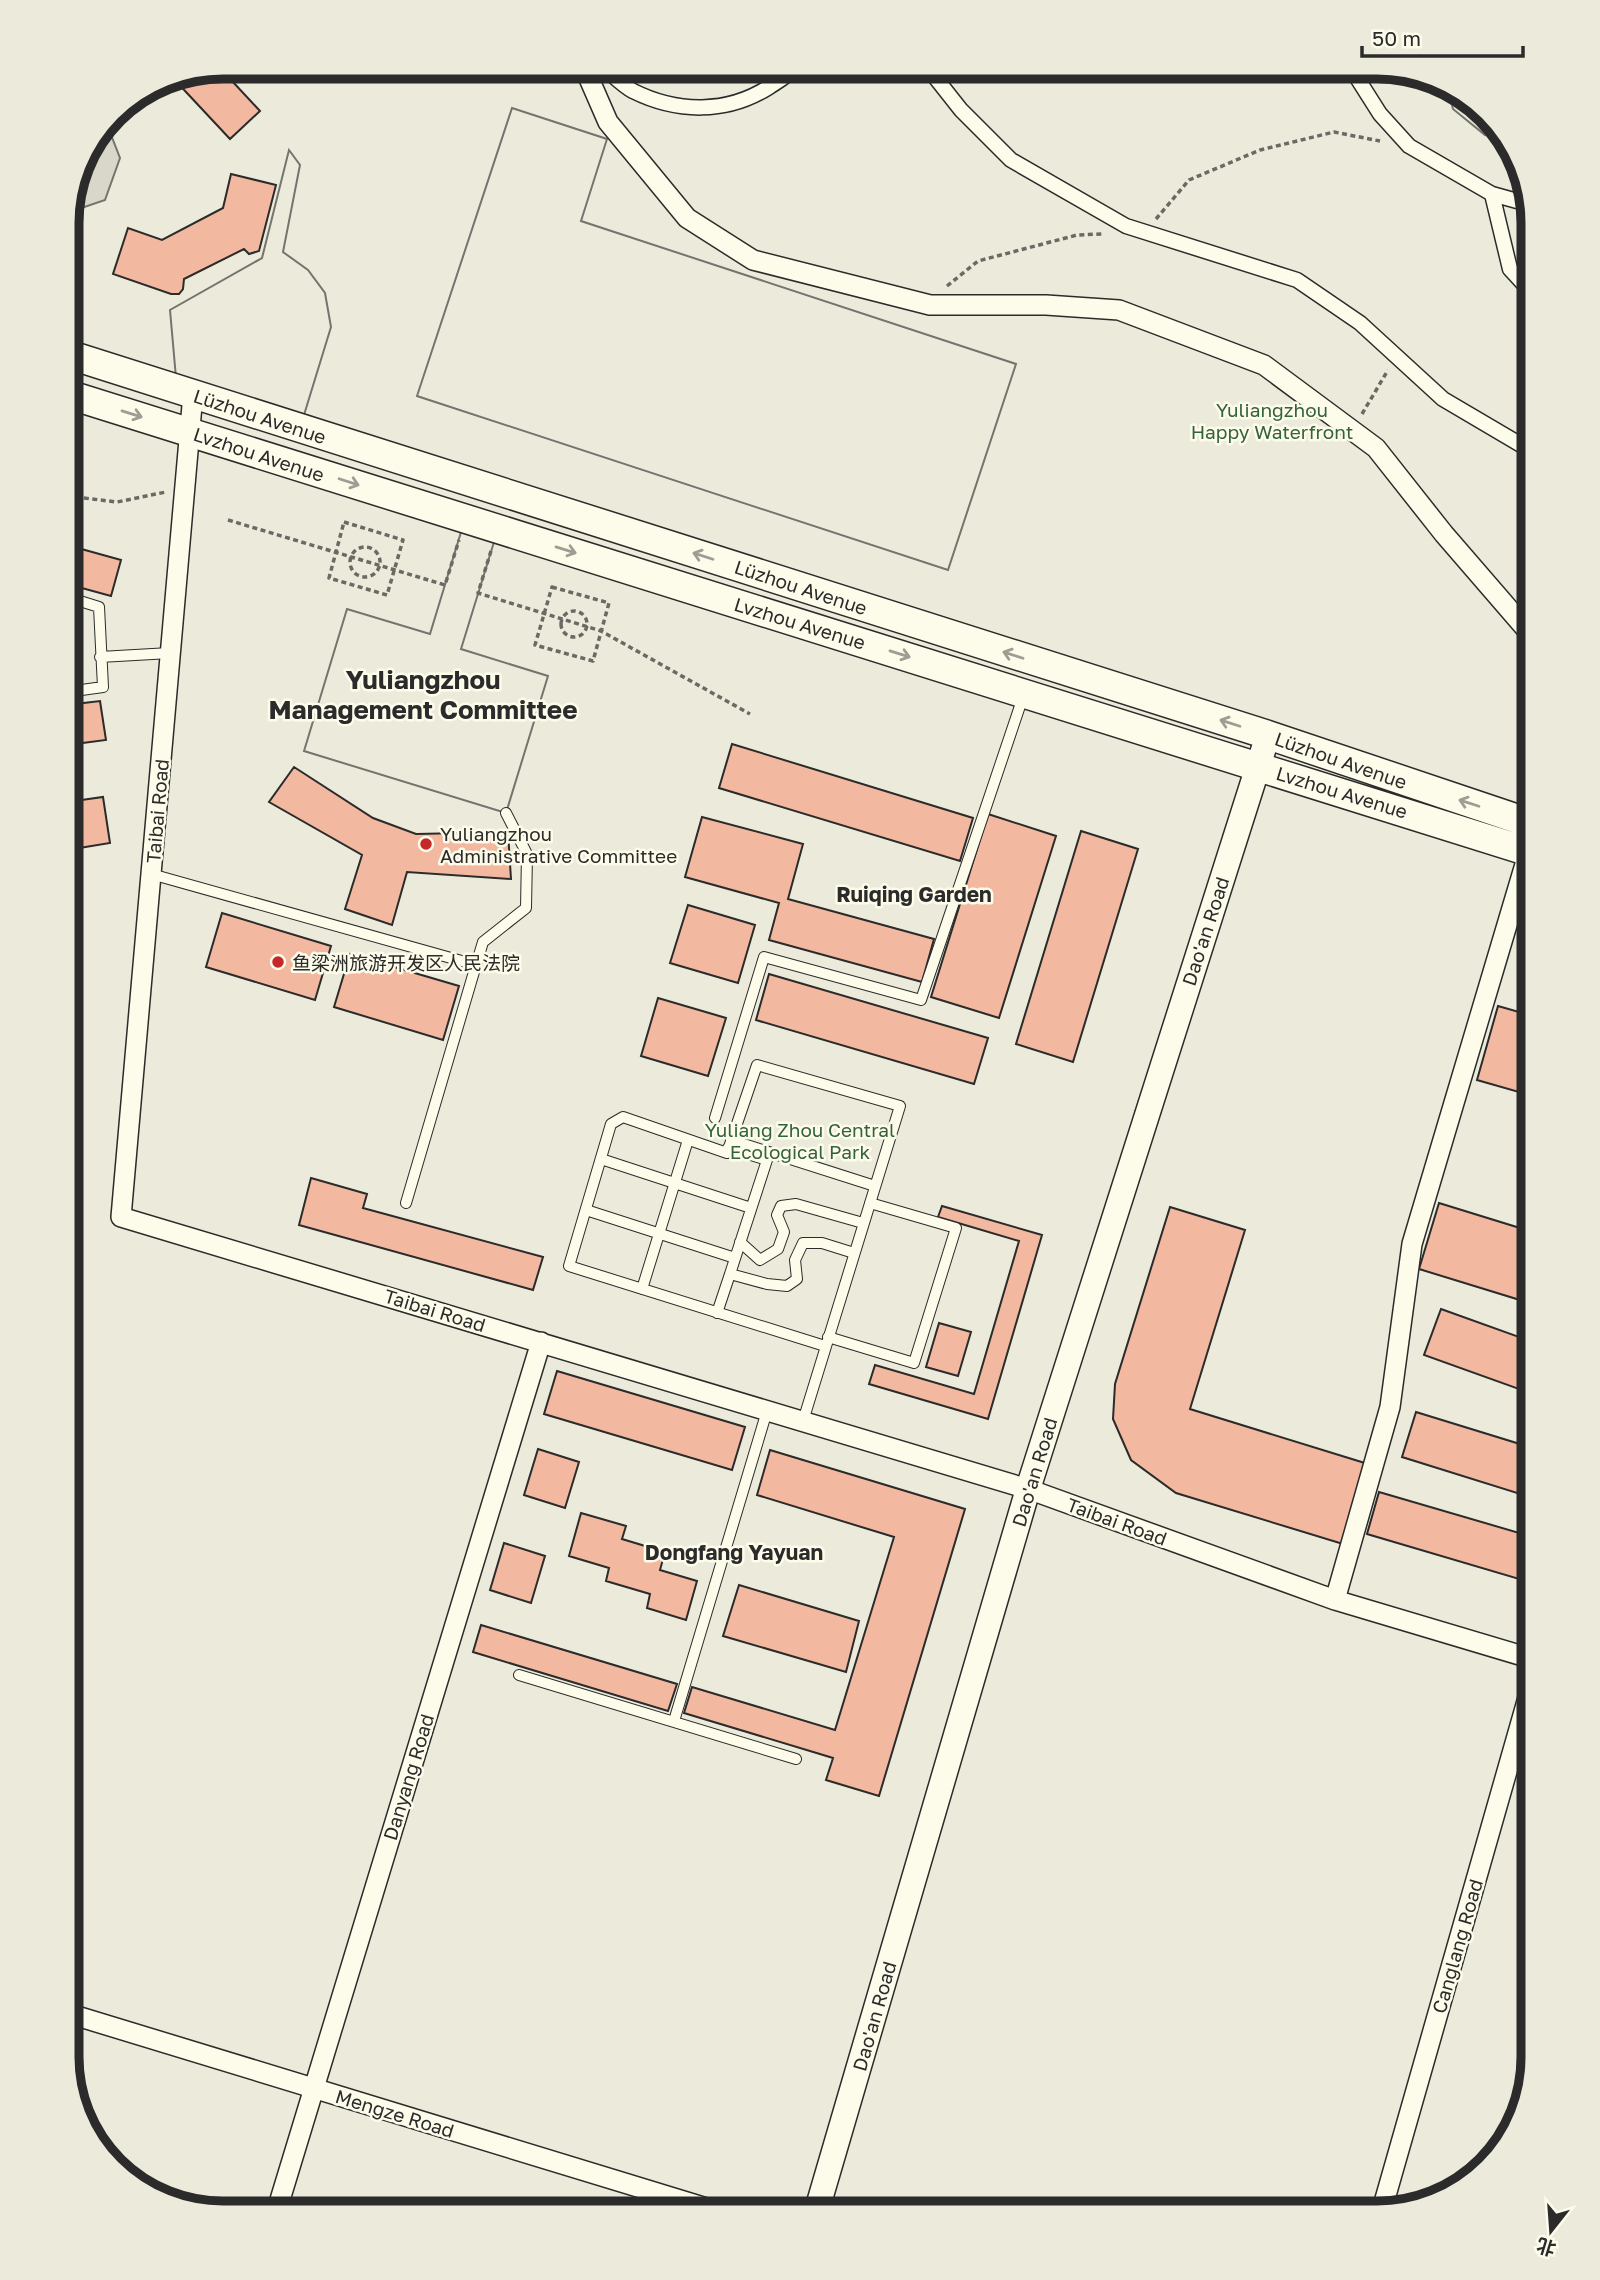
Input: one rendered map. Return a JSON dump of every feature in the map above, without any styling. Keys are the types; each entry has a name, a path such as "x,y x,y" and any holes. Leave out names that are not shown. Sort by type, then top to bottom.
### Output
{"main road":[{"name":"Lüzhou Avenue","path":"79,358 1268,735 1521,838"},
{"name":"Lvzhou Avenue","path":"79,398 1258,766 1521,839"}],"street":[{"path":"589,79 608,122 687,218 753,260 930,305 1046,305 1119,310 1264,365 1376,448 1444,534 1521,622"},
{"path":"618,79 631,90 669,106 711,109 752,98 781,79"},
{"path":"936,79 961,110 1011,160 1126,226 1297,280 1360,323 1443,399 1521,444"},
{"path":"1358,79 1381,114 1409,146 1492,194 1519,202"},
{"path":"1492,194 1510,269 1521,280"},
{"name":"Taibai Road","path":"193,394 121,1217 1028,1489 1335,1600 1521,1655"},
{"name":"Dao'an Road","path":"820,2201 1028,1489 1268,735"},
{"path":"1335,1600 1390,1407 1412,1244 1521,879"},
{"name":"Danyang Road","path":"280,2201 541,1342"},
{"name":"Canglang Road","path":"1385,2201 1521,1725"},
{"name":"Mengze Road","path":"79,2017 684,2201"}],"lane":[{"path":"79,601 99,607 103,687 79,690"},
{"path":"100,657 170,653"},
{"path":"715,1118 764,957 921,1000 1024,693"},
{"path":"406,1203 483,942 526,908 527,854 506,813"},
{"path":"151,874 476,965"},
{"path":"803,1422 827,1341 863,1223 900,1106 757,1065 727,1153 623,1117 611,1124 569,1266 718,1313 827,1341 914,1363 956,1228 870,1203"},
{"path":"642,1289 688,1140"},
{"path":"730,1144 875,1186"},
{"path":"718,1313 767,1160 730,1144"},
{"path":"601,1159 751,1208"},
{"path":"740,1242 760,1260 778,1250 785,1232 777,1215 781,1206 796,1204 863,1223"},
{"path":"586,1210 735,1258"},
{"path":"730,1274 767,1284 787,1286 797,1279 795,1260 803,1243 822,1243 854,1253"},
{"path":"674,1721 767,1410"},
{"path":"519,1675 796,1759"}],"path":[{"path":"1146,232 1189,180 1261,150 1334,132 1409,146"},
{"path":"930,305 954,278 978,261 1077,235 1105,234"},
{"path":"1352,431 1396,356"},
{"path":"79,497 117,502 185,488"},
{"path":"228,520 445,585 465,519"},
{"path":"344,523 403,540 394,570 387,595 328,578 344,523"},
{"path":"498,529 478,593 601,631 750,713"},
{"path":"367,546 379,555 380,566 374,574 360,576 350,566 350,557 356,548 367,546"},
{"path":"552,587 609,603 601,631 593,661 535,645 552,587"},
{"path":"572,611 580,612 587,618 587,627 579,636 570,637 564,632 562,619 572,611"}],"green space":[{"name":"Yuliang Zhou Central Ecological Park","path":"1386,79 1423,86 1449,98 1479,121 1502,151 1516,186 1521,223 1521,2057 1516,2094 1502,2129 1479,2159 1449,2182 1414,2196 1377,2201 214,2201 177,2194 151,2182 121,2159 98,2129 84,2094 79,2057 79,214 90,168 103,143 121,121 159,94 177,86 204,80"}],"shaded area":[{"path":"1451,99 1479,121 1492,137 1485,135 1453,109"},
{"path":"512,108 607,139 581,221 1016,364 948,570 417,396"},
{"path":"111,134 120,158 105,200 80,209 86,177 98,151"},
{"path":"289,150 300,165 283,252 308,270 325,293 331,327 300,428 177,389 170,310 262,258"},
{"path":"465,519 498,529 461,649 548,676 506,813 304,751 347,609 430,634"}],"building":[{"path":"230,79 260,111 230,139 180,85 204,80"},
{"path":"231,174 276,185 259,251 249,254 244,249 184,279 183,289 179,294 171,294 113,274 128,228 162,240 223,208"},
{"path":"79,548 121,560 111,596 79,587"},
{"path":"100,701 106,740 79,743 79,704"},
{"path":"732,744 973,818 960,861 719,788"},
{"name":"Yuliangzhou Administrative Committee","path":"294,767 373,818 416,834 508,832 511,879 407,872 392,925 345,909 362,855 269,802"},
{"path":"103,797 110,843 79,848 79,800"},
{"path":"988,814 1056,836 999,1018 931,997"},
{"path":"702,817 803,844 788,899 934,939 922,982 769,940 779,903 685,877"},
{"path":"1081,831 1138,849 1073,1062 1016,1044"},
{"path":"688,905 755,925 738,983 670,963"},
{"path":"222,913 331,946 315,1000 206,967"},
{"path":"350,954 459,986 443,1040 334,1007"},
{"path":"769,974 988,1038 974,1084 756,1020"},
{"path":"658,998 726,1018 708,1076 641,1056"},
{"path":"1498,1006 1521,1013 1521,1093 1477,1080"},
{"path":"311,1178 367,1194 363,1208 543,1257 533,1290 299,1225"},
{"path":"1439,1203 1521,1228 1521,1300 1419,1269"},
{"path":"942,1206 1042,1235 988,1419 869,1384 875,1365 974,1394 1019,1241 938,1217"},
{"path":"1170,1207 1245,1230 1190,1409 1368,1464 1343,1544 1176,1493 1131,1460 1113,1419 1115,1384"},
{"path":"1441,1309 1521,1338 1521,1390 1424,1355"},
{"path":"939,1323 971,1332 958,1376 926,1367"},
{"path":"557,1371 745,1427 732,1470 544,1414"},
{"path":"1416,1412 1521,1444 1521,1494 1402,1457"},
{"path":"538,1449 579,1462 565,1508 524,1495"},
{"path":"770,1450 965,1509 879,1796 826,1780 833,1758 684,1713 692,1687 835,1730 894,1537 757,1495"},
{"path":"1379,1492 1521,1533 1521,1579 1367,1534"},
{"path":"581,1513 626,1526 622,1539 665,1552 660,1570 697,1581 686,1620 647,1608 650,1594 606,1581 609,1568 569,1556"},
{"path":"504,1543 545,1556 531,1603 490,1590"},
{"path":"739,1585 859,1621 846,1672 723,1636"},
{"path":"481,1625 677,1684 668,1711 473,1652"}],"place":[{"name":"Yuliangzhou Administrative Committee","path":"426,844"},
{"name":"鱼梁洲旅游开发区人民法院","path":"278,962"}],"district":[{"name":"Yuliangzhou Management Committee","path":"423,694"},
{"name":"Ruiqing Garden","path":"914,894"},
{"name":"Dongfang Yayuan","path":"734,1552"}],"park label":[{"name":"Yuliangzhou Happy Waterfront","path":"1272,420"}]}
